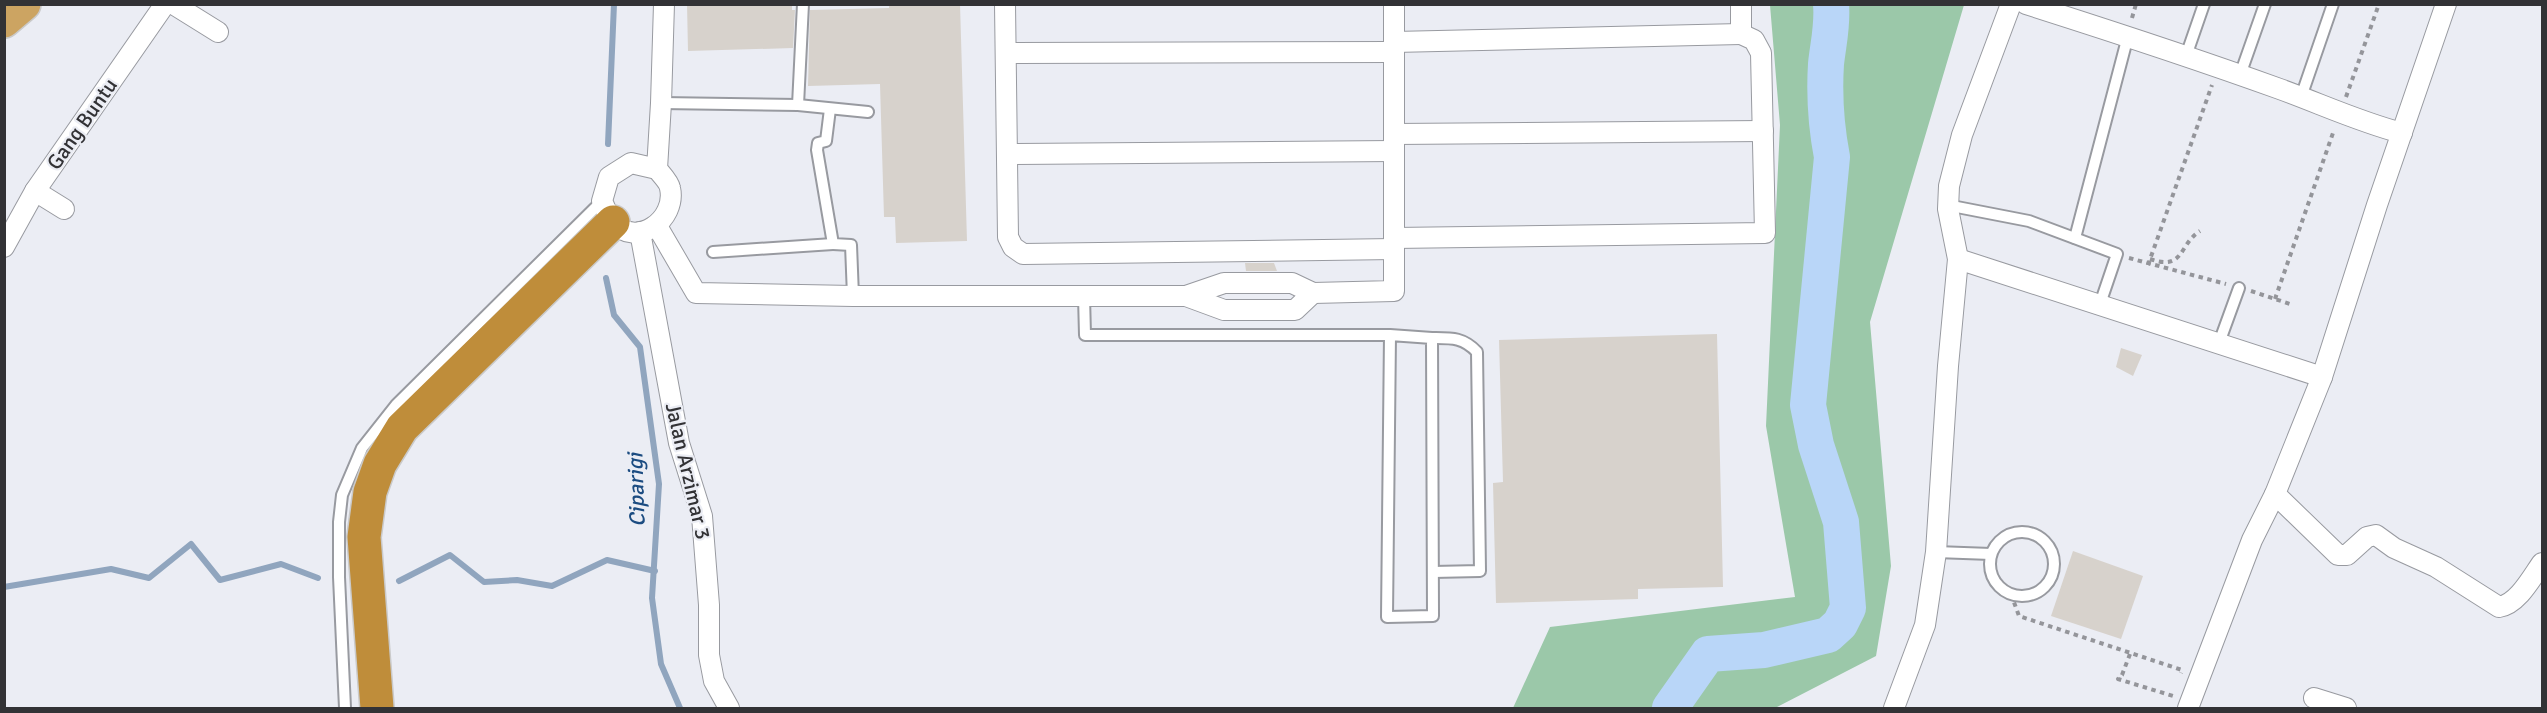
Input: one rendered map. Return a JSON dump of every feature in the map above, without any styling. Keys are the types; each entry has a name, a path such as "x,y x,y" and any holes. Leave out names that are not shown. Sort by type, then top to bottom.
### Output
{"highway":[{"path":"4,21 24,4"},
{"path":"377,708 364,537 370,492 380,464 402,428 628,221"}],"street":[{"name":"Gang Buntu","path":"4,247 35,191 165,4"},
{"path":"173,4 218,32"},
{"path":"628,221 670,209 670,187 657,169 662,104 664,4"},
{"path":"1005,4 1008,237 1013,247 1023,254 1765,233 1761,53 1754,40 1741,34 1394,47 1006,53"},
{"path":"657,169 632,163 609,177 628,221 696,293 853,296 1186,296 1224,283 1292,283 1313,293 1394,291 1394,4"},
{"path":"1741,4 1741,34"},
{"path":"1894,708 1925,626 1936,552 1948,366 1958,259 1948,209 1949,186 1962,135 2011,4"},
{"path":"2026,4 2128,36 2402,133"},
{"path":"2188,708 2252,540 2275,494 2322,377 2446,4"},
{"path":"1007,154 1762,131"},
{"path":"35,191 64,209"},
{"name":"Jalan Arzimar 3","path":"628,221 679,443 702,516 709,605 709,655 714,681 729,708"},
{"path":"1958,259 2100,303 2322,377"},
{"path":"1186,296 1224,310 1295,310 1313,293"},
{"path":"2275,494 2338,555 2347,555 2367,537 2376,535 2394,548 2436,567 2499,607 2508,604 2514,598 2542,563"},
{"path":"2314,698 2346,708"}],"lane":[{"path":"798,105 804,4"},
{"path":"2186,56 2204,4"},
{"path":"2240,75 2265,4"},
{"path":"2301,97 2332,4"},
{"path":"2075,238 2128,36"},
{"path":"662,104 798,105 868,112"},
{"path":"830,109 826,141 818,143 817,150 833,244"},
{"path":"1948,209 1957,207 2029,221 2117,254 2100,303"},
{"path":"345,708 339,522 342,495 362,448 396,405 628,221"},
{"path":"713,252 851,244 853,296"},
{"path":"2219,343 2239,288"},
{"path":"1084,296 1085,335 1390,335 1459,338 1468,342 1477,352 1480,571 1433,572"},
{"path":"1390,335 1388,617 1433,616 1432,338"},
{"path":"2015,532 2032,533 2046,542 2054,558 2053,574 2043,588 2028,596 2011,594 1997,585 1990,571 1991,554 2000,540 2015,532"},
{"path":"1936,552 1991,554"}],"path":[{"path":"2276,299 2379,4"},
{"path":"2148,265 2218,68"},
{"path":"2150,259 2162,263 2172,262 2180,257 2194,234 2200,231"},
{"path":"2117,254 2148,265 2239,288 2293,305"},
{"path":"2011,594 2019,616 2182,670 2179,679"},
{"path":"2130,654 2122,675 2118,679 2173,696 2176,688"}],"green space":[{"path":"1770,5 1964,5 1870,322 1891,566 1876,656 1775,708 1513,708 1550,627 1795,597 1766,426 1780,125"}],"building":[{"path":"687,4 792,4 792,10 795,10 793,48 688,51"},
{"path":"889,4 960,4 967,241 896,243 895,217 884,217 880,84 808,86 810,10 889,8"},
{"path":"1245,263 1274,263 1277,271 1246,271"},
{"path":"1717,334 1723,587 1638,589 1638,599 1496,603 1493,483 1503,482 1499,340"},
{"path":"2121,348 2142,355 2133,376 2116,367"},
{"path":"2073,551 2143,576 2121,639 2051,616"}],"waterway":[{"name":"Ciparigi","path":"608,144 614,4"},
{"path":"1670,708 1708,654 1764,650 1828,635 1840,624 1848,608 1841,522 1816,445 1808,405 1832,157 1825,88 1831,4"},
{"name":"Ciparigi","path":"606,278 614,315 640,347 659,484 652,598 661,664 680,708"},
{"path":"4,587 111,569 149,578 191,544 220,580 281,564 318,578"},
{"path":"399,581 450,555 484,582 517,580 552,586 607,560 655,571"}]}
